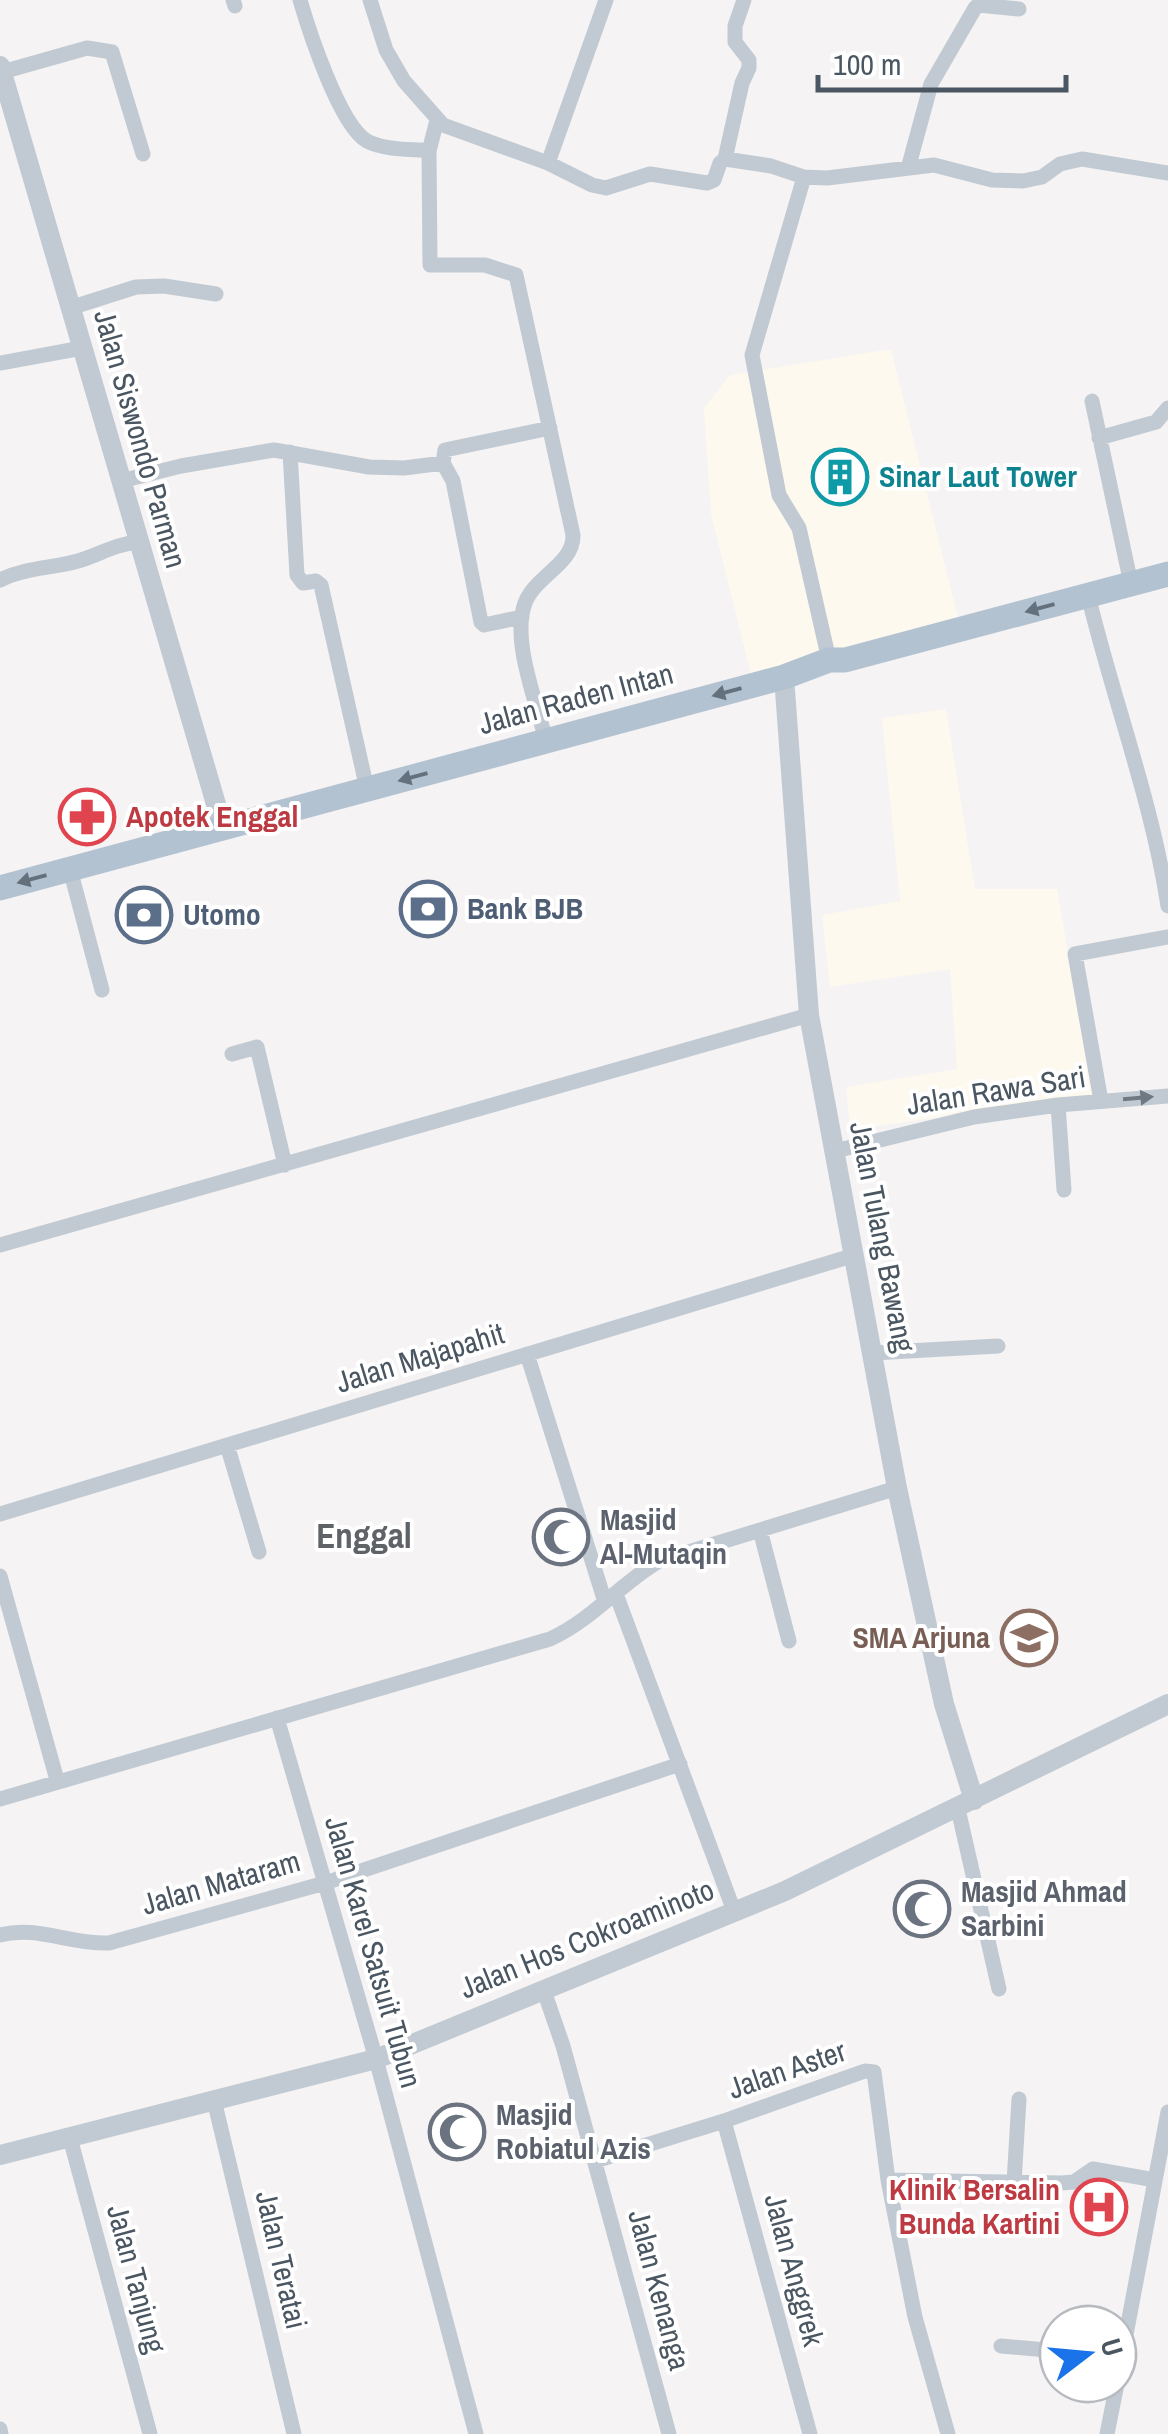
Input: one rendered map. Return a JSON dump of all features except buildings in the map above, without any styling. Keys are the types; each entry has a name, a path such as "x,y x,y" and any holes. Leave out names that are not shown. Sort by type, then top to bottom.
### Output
{"main road":[{"name":"Jalan Raden Intan","path":"0,888 784,677 829,660 845,660 1168,574"}],"street":[{"path":"300,0 329,79 356,132 371,144 429,151"},
{"path":"370,0 386,50 404,81 437,120 606,188 650,174 707,183 714,180 724,159 742,83 750,68 749,60 735,42 735,26 744,0"},
{"path":"548,163 606,0"},
{"path":"908,165 931,84 978,2 1020,9"},
{"path":"1,69 87,48 112,52 143,154"},
{"name":"Jalan Siswondo Parman","path":"1,69 223,828"},
{"path":"437,120 429,151 430,265 486,265 516,275 573,544 570,554 533,589 522,617 522,645 546,741"},
{"path":"724,159 771,166 804,177 838,178 908,165 945,166 1000,181 1035,179 1060,164 1082,158 1168,173"},
{"path":"804,177 752,355 778,495 799,528 829,660"},
{"path":"70,308 136,287 164,286 216,294"},
{"path":"0,363 82,348"},
{"path":"1092,401 1131,584"},
{"path":"1100,438 1156,422 1168,408"},
{"path":"522,617 484,625 480,622 453,481 444,462 445,450 550,428"},
{"path":"121,481 274,450 369,467 404,468 444,462"},
{"path":"290,452 297,576 303,583 321,584 368,789"},
{"path":"0,580 85,559 104,548 139,542"},
{"path":"1088,595 1164,861 1168,906"},
{"name":"Jalan Tulang Bawang","path":"784,677 809,1014 896,1488 966,1804"},
{"path":"70,868 102,990"},
{"path":"1101,1102 1074,954 1168,937"},
{"path":"0,1245 809,1014"},
{"path":"232,1054 257,1047 285,1165"},
{"name":"Jalan Rawa Sari","path":"836,1151 974,1117 1168,1096"},
{"path":"1058,1105 1064,1190"},
{"name":"Jalan Majapahit","path":"0,1514 856,1255"},
{"path":"874,1353 998,1346"},
{"path":"527,1354 611,1598 680,1764 734,1911"},
{"path":"227,1446 259,1552"},
{"path":"0,1799 550,1639 574,1628 659,1561 896,1488"},
{"path":"760,1530 789,1641"},
{"path":"0,1576 7,1625 57,1780"},
{"name":"Jalan Hos Cokroaminoto","path":"0,2155 376,2059 785,1891 1168,1704"},
{"name":"Jalan Karel Satsuit Tubun","path":"277,1718 376,2059 476,2434"},
{"name":"Jalan Mataram","path":"0,1934 22,1930 81,1943 108,1943 325,1882 680,1764"},
{"path":"966,1804 999,1989"},
{"name":"Jalan Kenanga","path":"544,1988 669,2434"},
{"name":"Jalan Aster","path":"595,2162 870,2070 876,2078 888,2180 915,2317 948,2434"},
{"path":"1014,2183 1020,2099"},
{"name":"Jalan Teratai","path":"214,2100 294,2434"},
{"path":"1131,2304 1168,2112"},
{"name":"Jalan Anggrek","path":"724,2121 810,2434"},
{"name":"Jalan Tanjung","path":"70,2138 150,2434"},
{"path":"888,2180 1074,2182 1093,2169 1156,2180"},
{"path":"1001,2346 1038,2349"},
{"path":"1107,2434 1113,2404"}],"shaded area":[{"path":"891,349 959,621 751,675 711,514 704,408 730,375"},
{"path":"946,709 975,889 1057,889 1093,1095 850,1130 846,1087 957,1069 950,969 830,987 822,915 900,901 882,718"}],"place":[{"name":"Sinar Laut Tower","path":"840,477"},
{"name":"Apotek Enggal","path":"87,817"},
{"name":"Bank BJB","path":"428,909"},
{"name":"Utomo","path":"144,915"},
{"name":"Masjid Al-Mutaqin","path":"561,1537"},
{"name":"SMA Arjuna","path":"1029,1638"},
{"name":"Masjid Ahmad Sarbini","path":"922,1909"},
{"name":"Masjid Robiatul Azis","path":"457,2132"},
{"name":"Klinik Bersalin Bunda Kartini","path":"1099,2207"}],"district":[{"name":"Enggal","path":"364,1536"}]}
